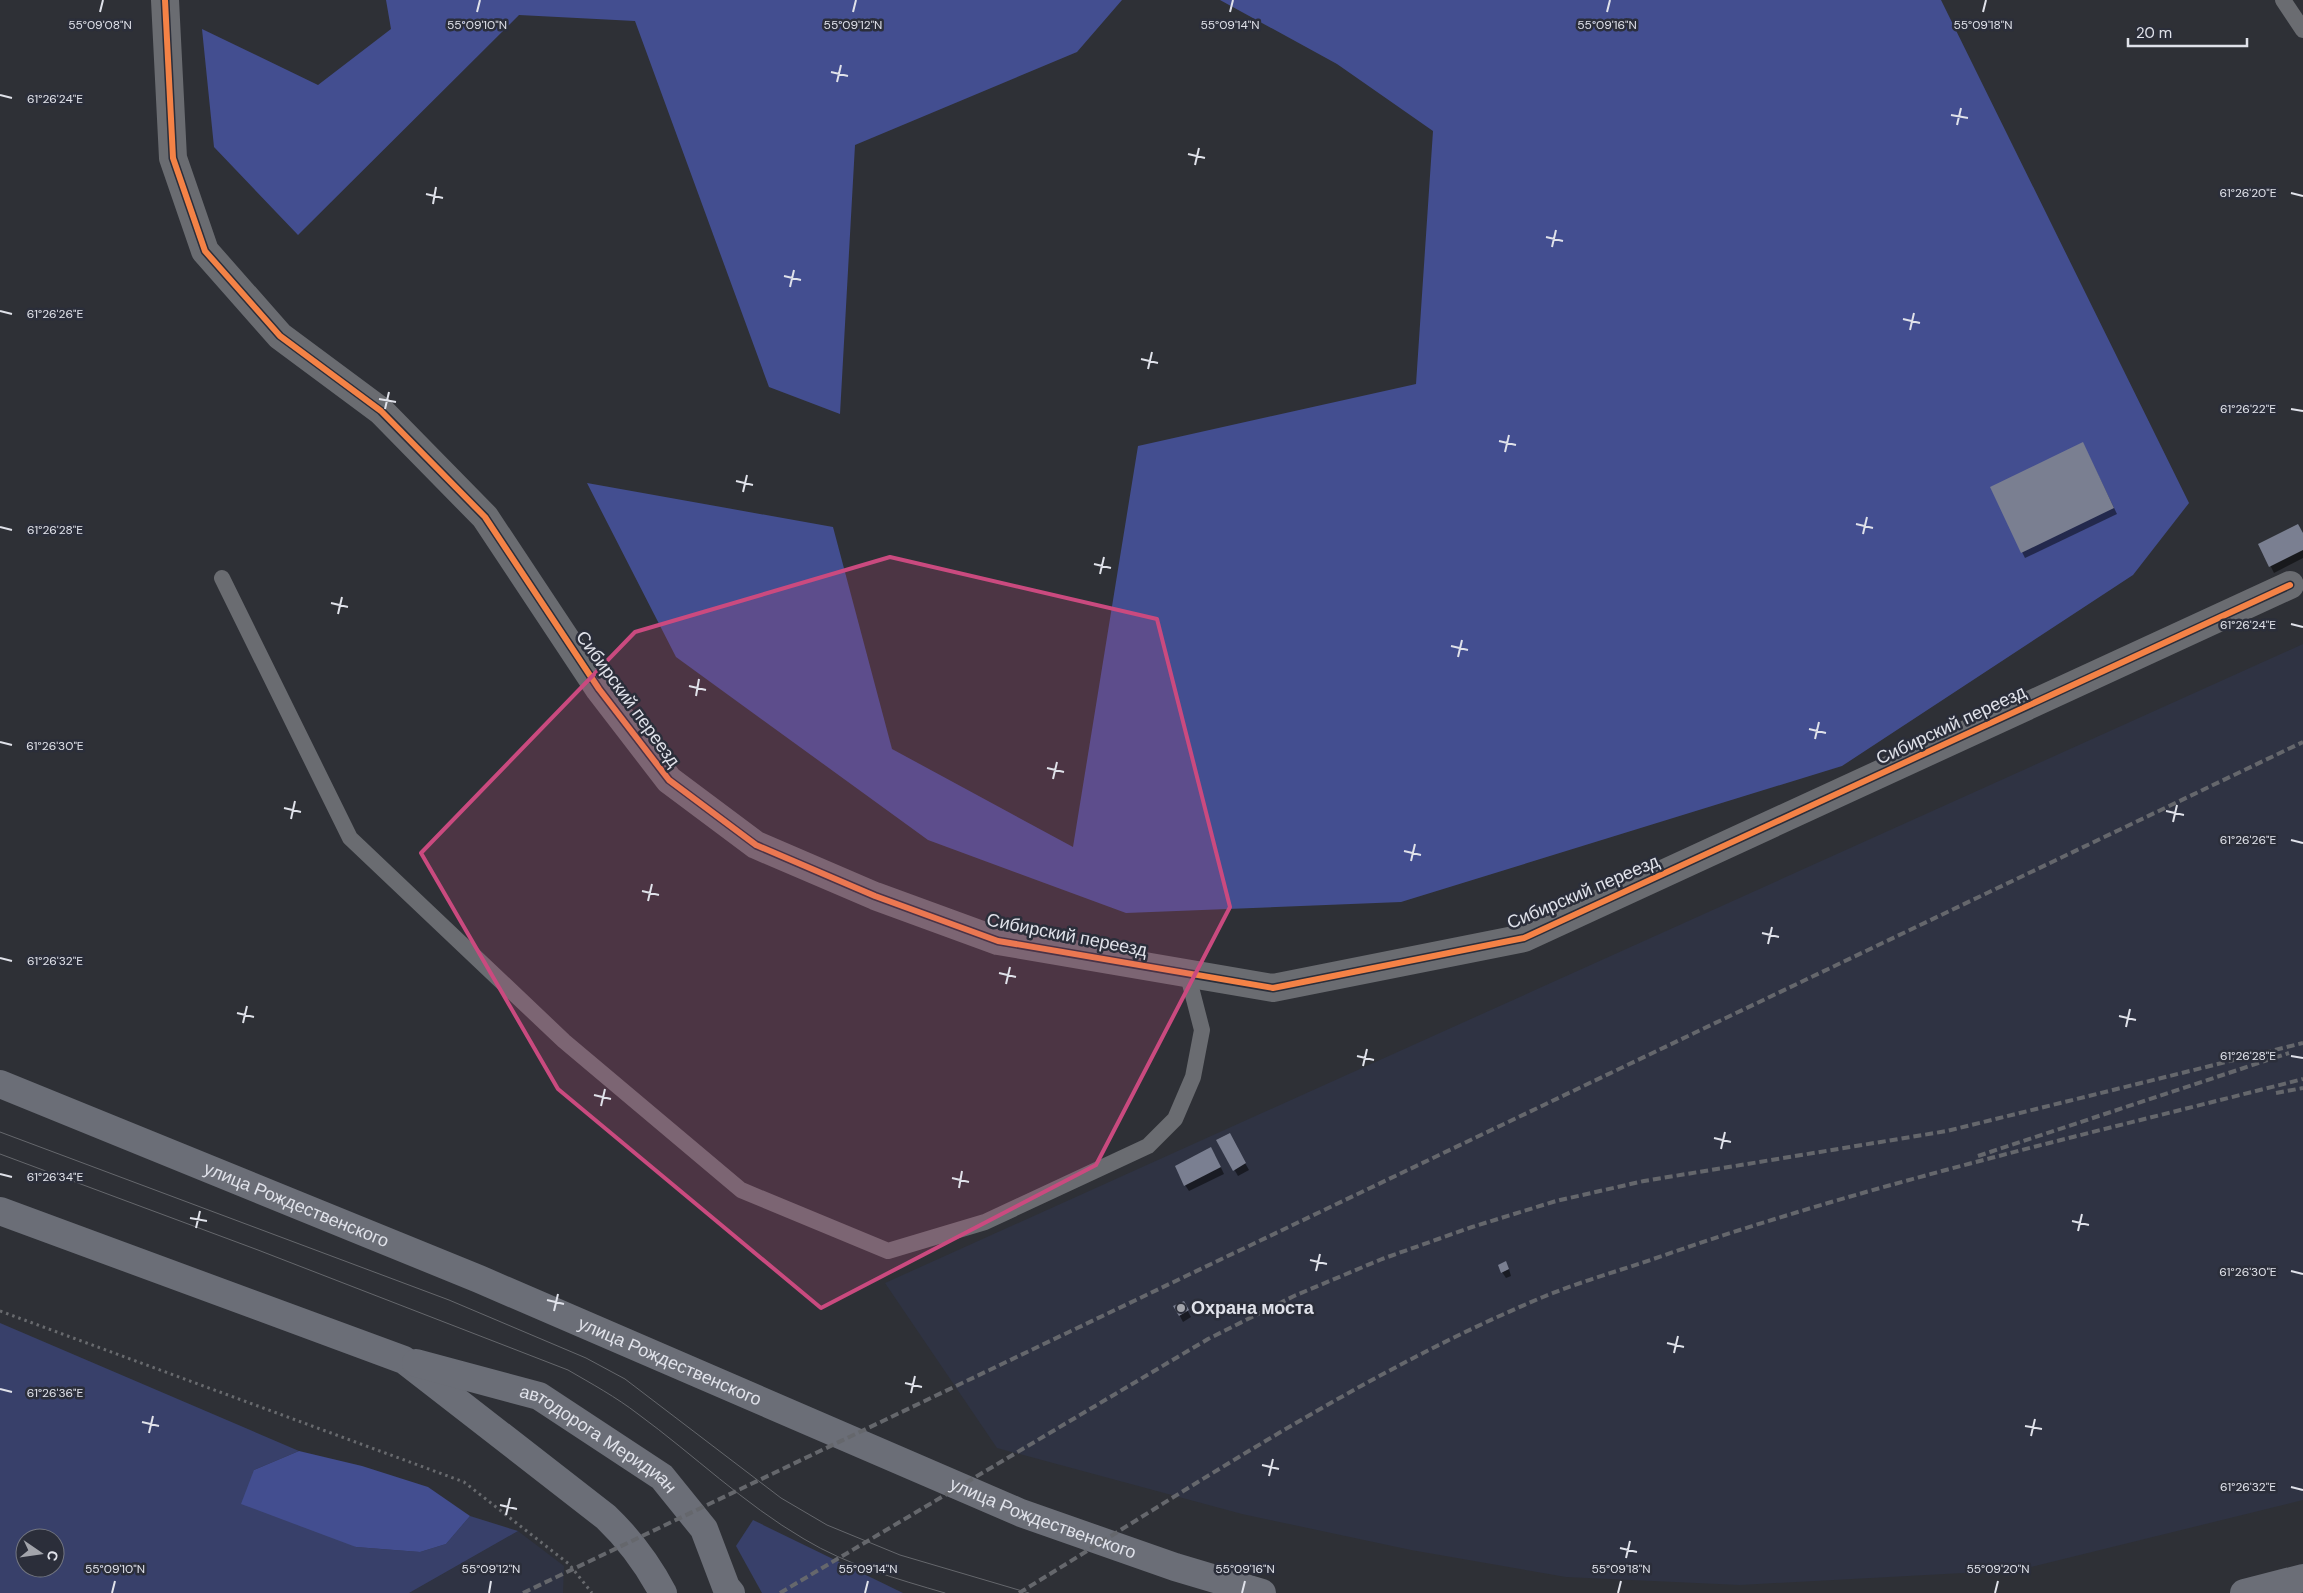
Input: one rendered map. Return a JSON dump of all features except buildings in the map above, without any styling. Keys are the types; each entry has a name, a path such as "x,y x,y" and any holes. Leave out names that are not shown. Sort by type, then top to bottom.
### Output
{"main road":[{"name":"улица Рождественского","path":"0,1084 479,1279 1021,1513 1176,1568 1262,1593"},
{"path":"0,1211 404,1360 606,1517 628,1538 648,1566 663,1593"},
{"name":"автодорога Меридиан","path":"404,1360 538,1396 662,1477 704,1529 726,1587 731,1593"},
{"path":"2244,1593 2303,1578"}],"street":[{"name":"Сибирский переезд","path":"166,0 173,158 205,252 280,336 381,411 484,517 599,689 668,780 756,845 875,896 998,941 1273,988 1524,938 2296,581"}],"lane":[{"path":"2283,0 2303,30"},
{"path":"222,578 350,838 564,1041 741,1190 888,1251 986,1222 1148,1146 1175,1120 1193,1077 1202,1030 1188,972"}],"path":[{"path":"0,1311 464,1482 569,1564 592,1593"}],"highlighted area":[{"path":"890,557 1157,619 1230,907 1096,1165 821,1308 558,1089 421,853 635,632"}],"shaded area":[{"path":"386,0 1122,0 1077,52 855,145 840,414 769,387 635,21 519,15 298,235 214,147 202,29 318,85 391,29"},
{"path":"1220,0 1941,0 2189,503 2133,575 1842,766 1401,902 1126,913 928,840 676,657 587,483 833,527 892,749 1073,847 1138,446 1416,384 1433,131 1337,64"},
{"path":"2303,644 2303,1500 2019,1570 1740,1585 1566,1577 1411,1550 1242,1514 997,1448 885,1283"},
{"path":"0,1323 299,1451 254,1470 356,1547 420,1552 446,1544 470,1516 518,1531 409,1593 0,1593"},
{"path":"299,1451 362,1466 428,1487 470,1516 446,1544 420,1552 356,1547 241,1504 254,1470"},
{"path":"753,1520 903,1593 762,1593 736,1546"},
{"path":"518,1531 564,1566 563,1593 409,1593"}],"tram line":[{"path":"0,1132 449,1300 586,1358 625,1379 781,1498 827,1525 900,1555 1029,1593"},
{"path":"0,1154 258,1250 568,1370 630,1408 740,1495 804,1539 855,1564 945,1593"}],"railway":[{"path":"523,1593 2303,742"},
{"path":"780,1593 1208,1339 1294,1296 1382,1259 1472,1227 1556,1201 1644,1181 1947,1131 2303,1043"},
{"path":"1978,1156 2289,1053"},
{"path":"1019,1593 1211,1474 1341,1397 1407,1361 1543,1297 1741,1230 1900,1182 2303,1079"},
{"path":"2276,1093 2303,1088"}],"cycle path":[{"path":"165,0 173,158 205,251 280,336 381,411 485,517 599,689 669,780 756,845 875,896 998,941 1273,988 1524,938 2290,585"}],"place":[{"name":"Охрана моста","path":"1181,1308"}]}
